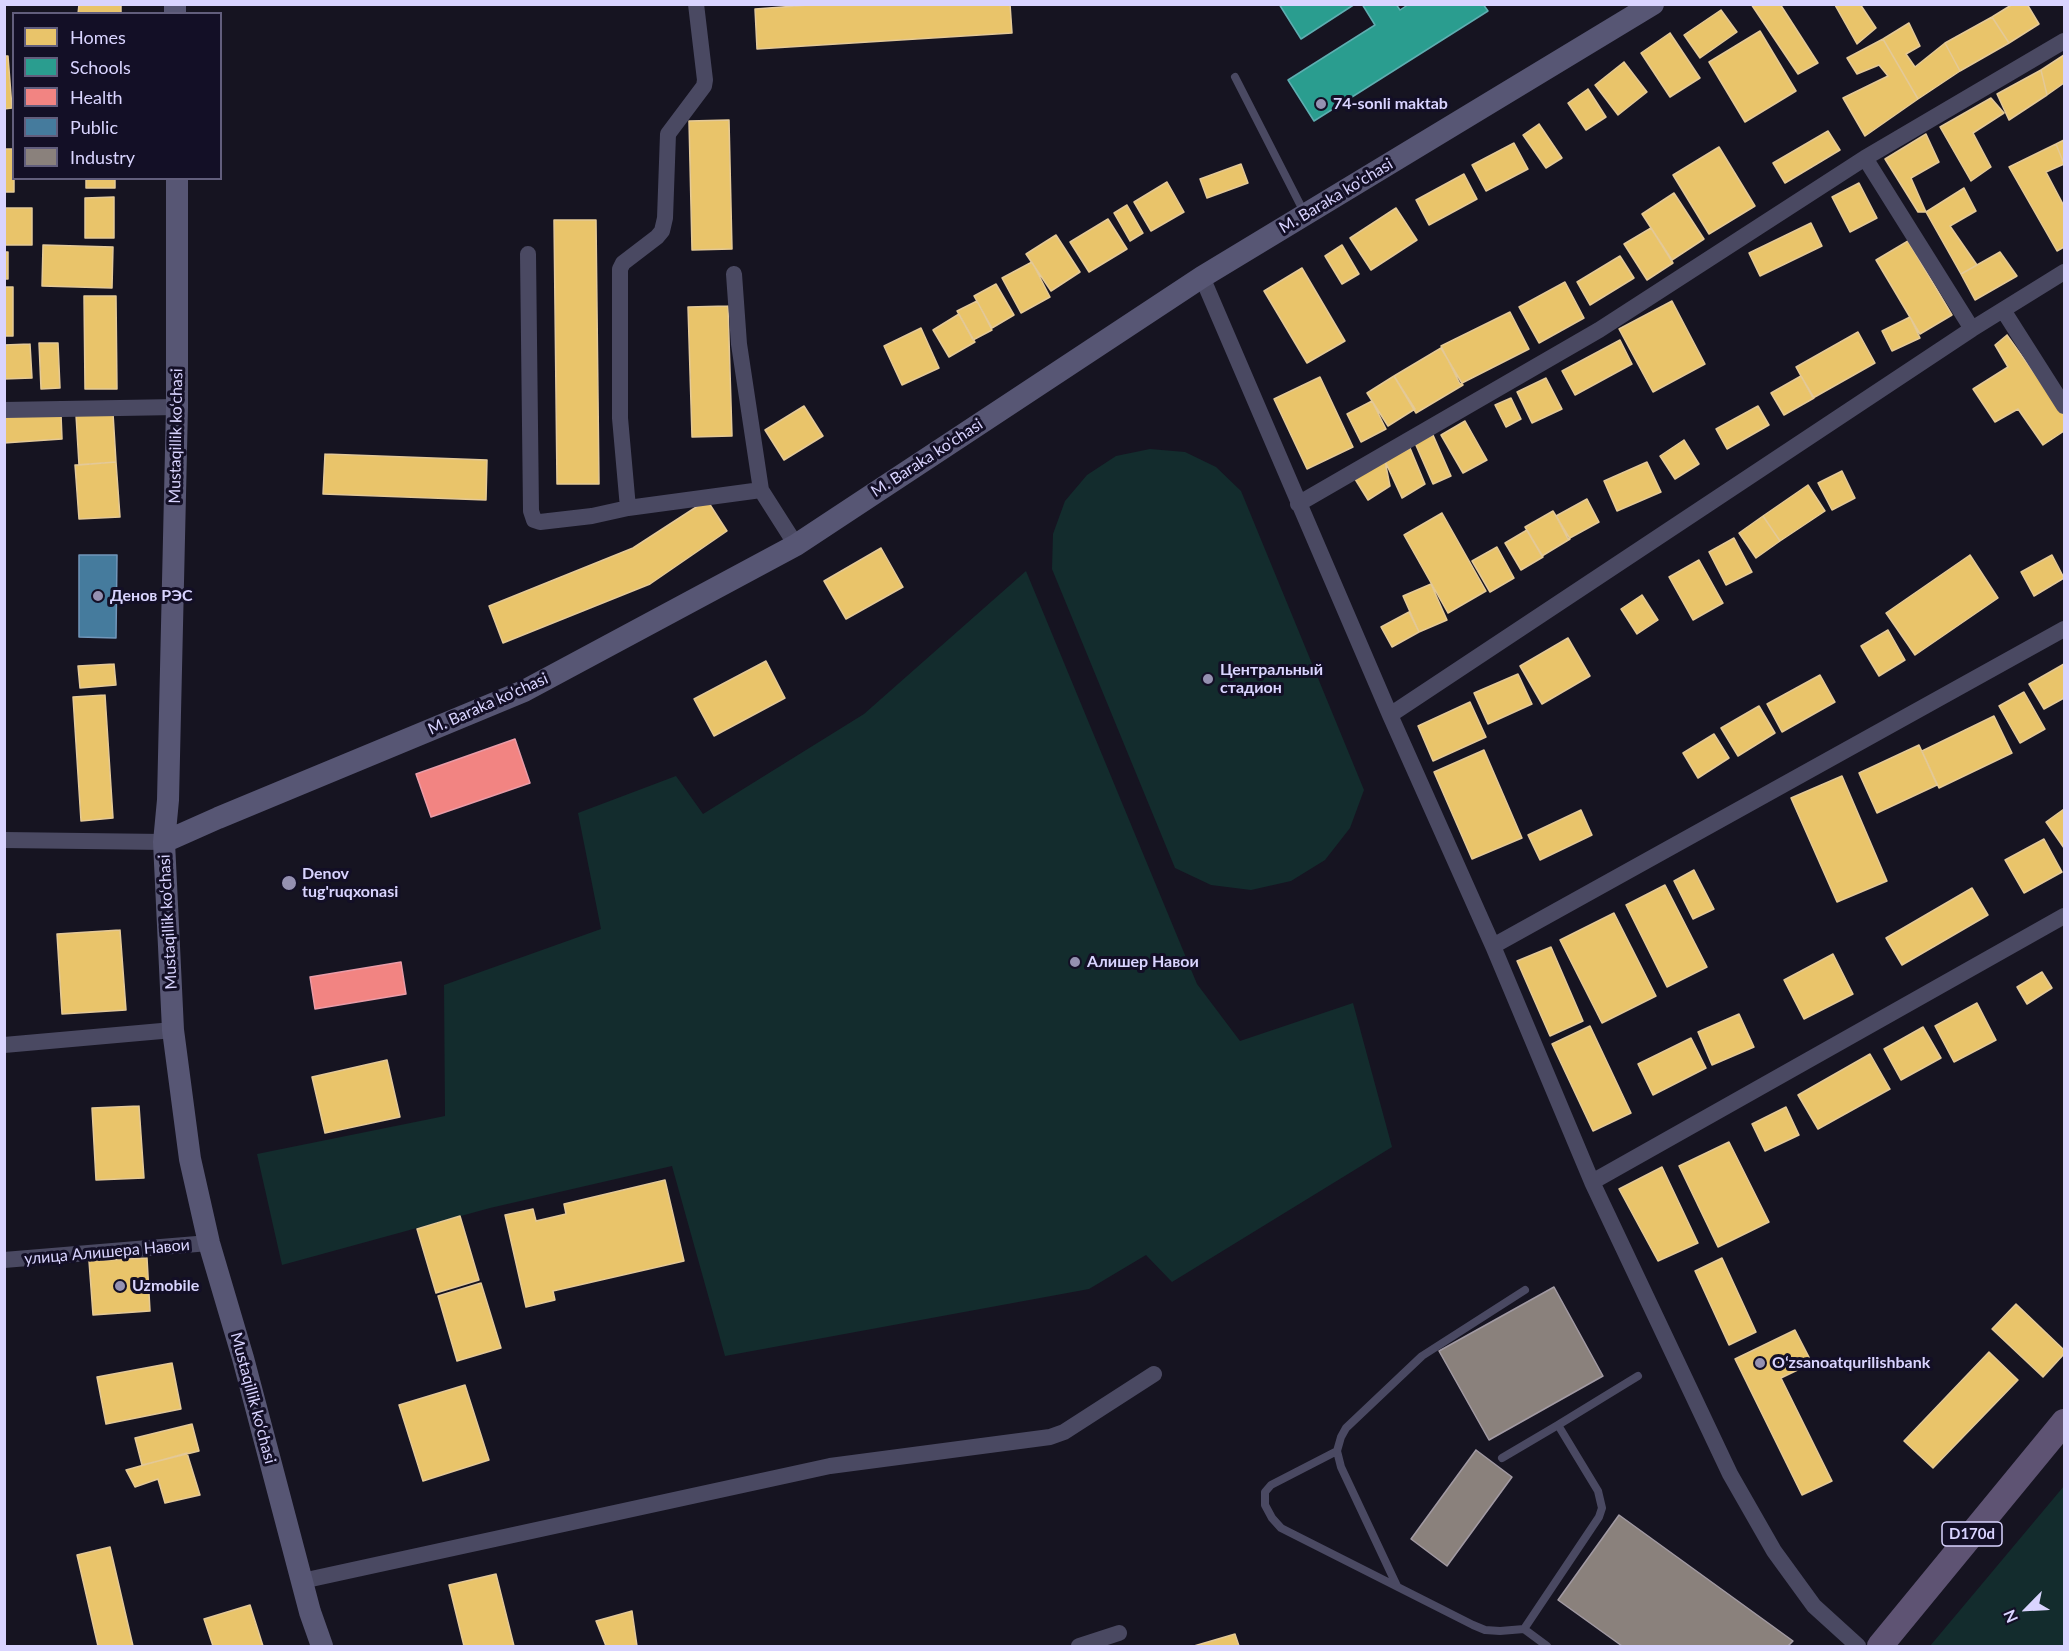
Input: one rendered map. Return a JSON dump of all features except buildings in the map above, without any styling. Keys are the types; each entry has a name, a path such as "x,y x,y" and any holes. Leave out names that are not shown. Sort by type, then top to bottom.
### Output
{"main road":[{"name":"D170d","path":"1880,1647 2064,1422"}],"street":[{"path":"628,508 620,418 620,269 623,263 662,231 665,218 668,135 704,86 696,4"},
{"name":"M. Baraka ko'chasi","path":"164,842 524,692 796,545 1202,277 1653,4"},
{"path":"1298,504 1599,330 1865,158 2064,41"},
{"path":"1865,158 1972,329"},
{"name":"Mustaqillik ko‘chasi","path":"177,180 177,407 168,800 164,842 173,1029 190,1159 209,1244 243,1358 302,1581 322,1647"},
{"path":"528,254 532,517 534,520 540,522 592,516 628,508 760,490"},
{"path":"1390,716 1972,329 2064,272"},
{"path":"734,274 739,344 760,490 796,545"},
{"path":"1202,277 1390,716 1493,946 1592,1182 1730,1474 1768,1542 1814,1606 1858,1647"},
{"path":"2003,310 2064,406"},
{"path":"4,410 177,407"},
{"path":"1493,946 2064,629"},
{"path":"4,840 164,842"},
{"path":"1592,1182 2064,916"},
{"path":"4,1044 173,1029"},
{"name":"улица Алишера Навои","path":"4,1260 209,1244"},
{"path":"302,1581 830,1466 1050,1437 1064,1432 1154,1374"},
{"path":"1079,1647 1119,1633"}],"lane":[{"path":"1235,77 1306,214"},
{"path":"1397,1586 1341,1467 1337,1451 1341,1437 1346,1428 1422,1356 1525,1290"},
{"path":"1502,1458 1638,1376"},
{"path":"1524,1629 1599,1517 1602,1508 1598,1491 1558,1425"},
{"path":"1337,1451 1271,1485 1264,1492 1265,1505 1281,1528 1485,1630 1500,1632 1524,1629 1548,1647"}],"green space":[{"name":"Центральный стадион","path":"1150,449 1185,452 1216,467 1241,491 1364,790 1350,828 1325,860 1291,881 1251,890 1211,885 1175,868 1052,569 1053,534 1065,501 1087,475 1116,456"},
{"path":"1026,571 1197,984 1240,1041 1353,1003 1392,1147 1172,1282 1146,1255 1089,1289 725,1356 672,1166 490,1208 282,1265 257,1154 445,1116 444,985 601,929 578,813 676,776 703,814 864,714"},
{"path":"2064,1486 2064,1646 1930,1646"}],"place":[{"name":"74-sonli maktab","path":"1321,104"},
{"name":"Денов РЭС","path":"98,596"},
{"name":"Центральный стадион","path":"1208,679"},
{"name":"Denov tug'ruqxonasi","path":"289,883"},
{"name":"Алишер Навои","path":"1075,962"},
{"name":"Uzmobile","path":"120,1286"},
{"name":"Oʻzsanoatqurilishbank","path":"1760,1363"}]}
